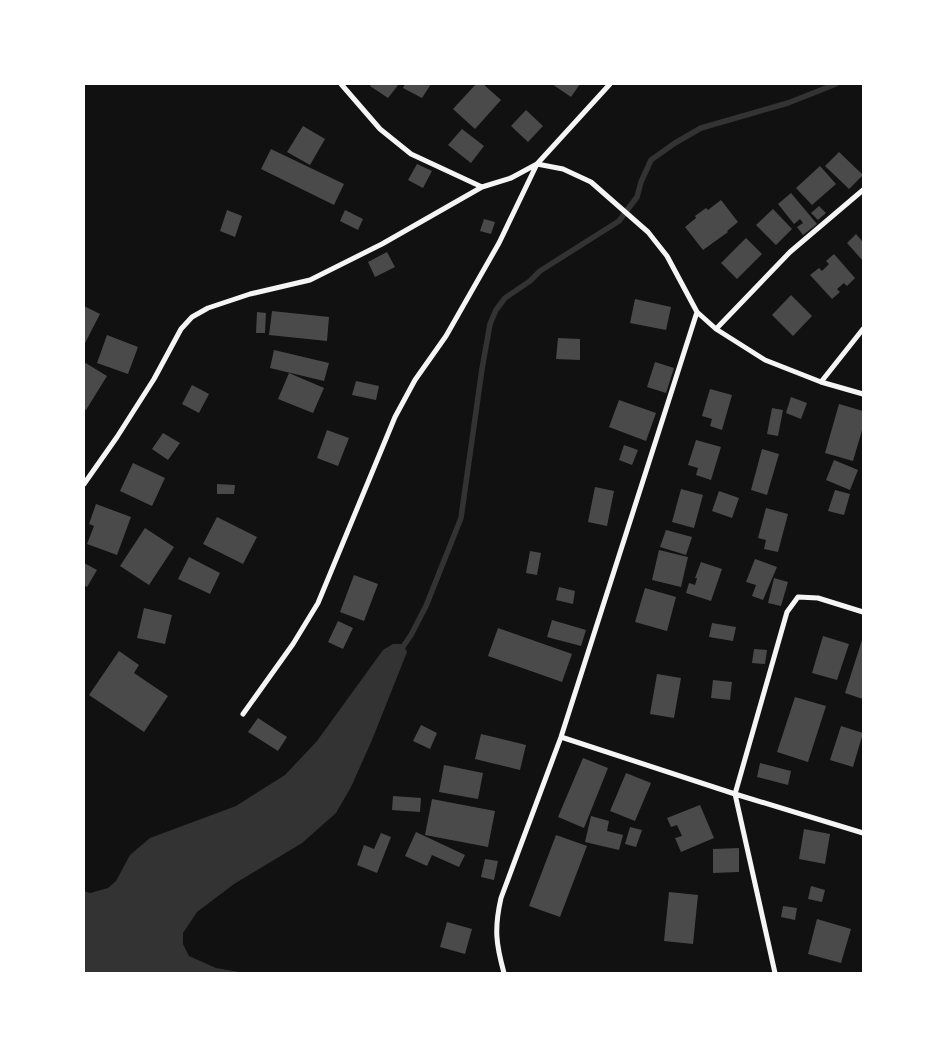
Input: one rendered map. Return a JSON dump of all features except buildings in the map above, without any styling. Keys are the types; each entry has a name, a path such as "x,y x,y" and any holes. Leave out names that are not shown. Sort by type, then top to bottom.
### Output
{"street":[{"path":"342,84 380,129 411,154 482,187"},
{"path":"347,90 351,84"},
{"path":"243,714 293,644 318,602 395,417 415,380 446,336 499,243 537,164 610,84"},
{"path":"84,484 154,379 181,329 192,317 208,308 250,294 310,280 352,260 482,187 511,178 537,164 563,169 590,182 648,232 667,256 697,312 716,329 765,360 821,382 863,394"},
{"path":"716,329 790,252 863,190"},
{"path":"504,973 496,944 496,918 501,898 561,737 697,312"},
{"path":"821,382 863,329"},
{"path":"775,973 734,794 787,612 798,597 818,598 863,612"},
{"path":"561,737 863,834"}],"shaded area":[{"path":"393,644 403,644 407,652 372,740 351,787 336,813 302,843 234,884 197,912 183,933 183,944 189,956 216,968 245,973 84,973 84,891 90,893 108,888 116,881 130,855 150,838 236,806 285,775 317,741 383,650"}],"waterway":[{"path":"400,651 411,635 426,606 461,518 490,324 496,310 505,298 530,281 540,271 619,221 637,197 641,182 651,160 675,143 701,128 788,103 836,84"}]}
